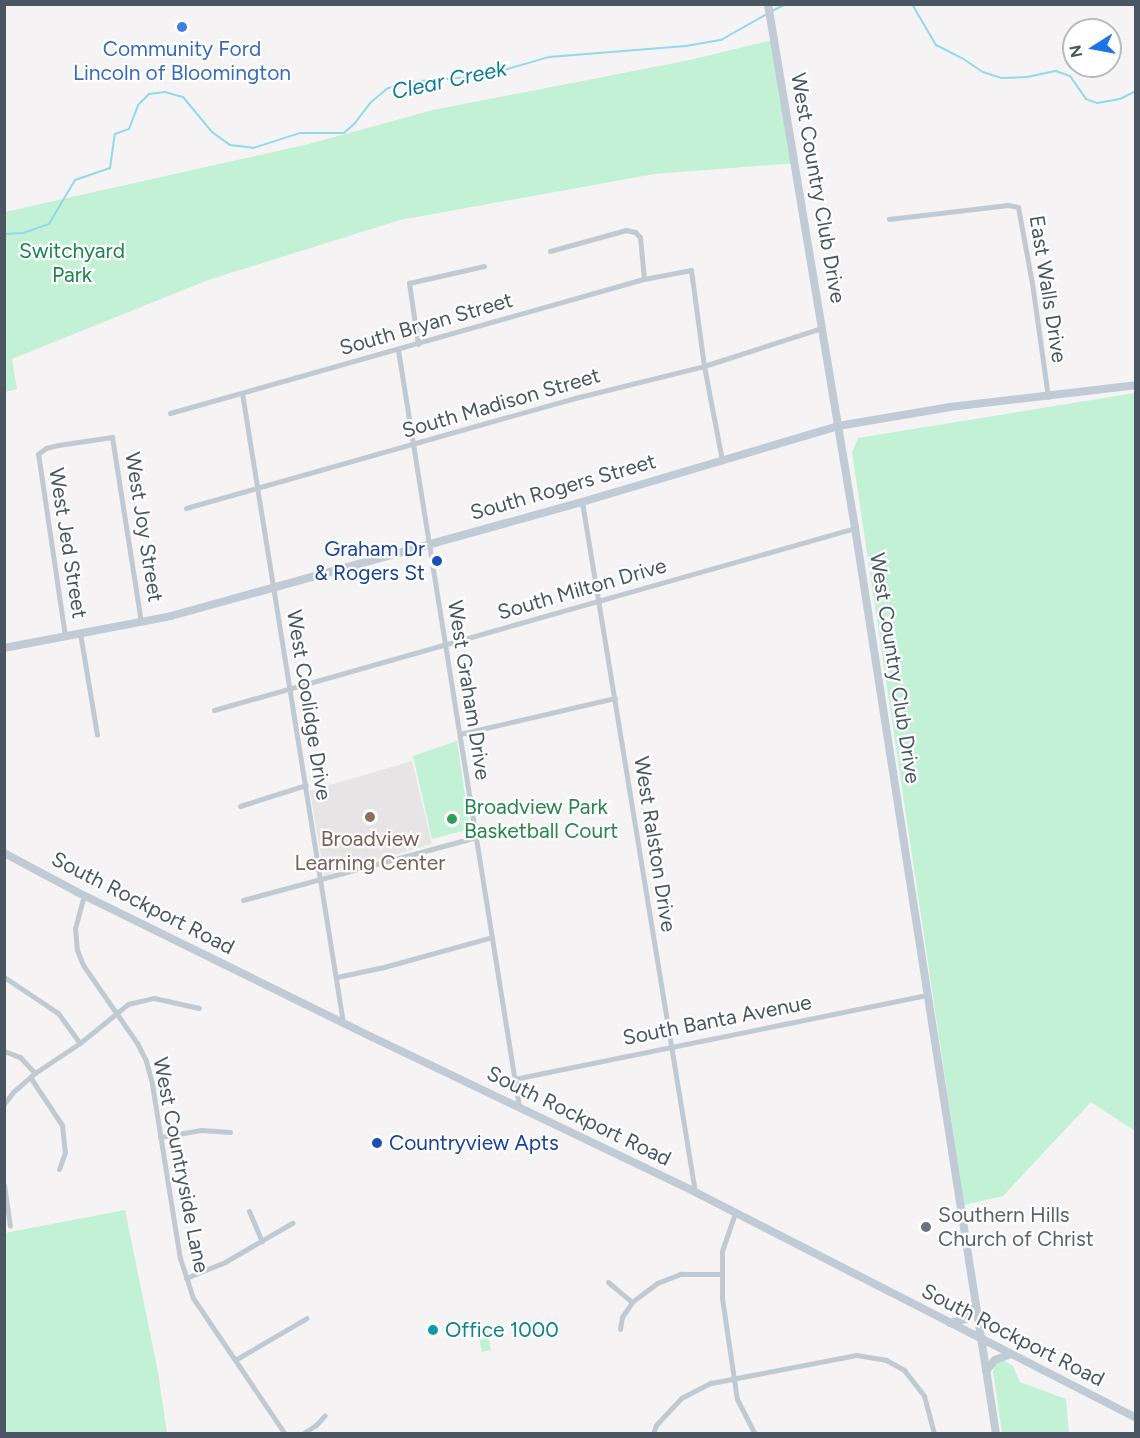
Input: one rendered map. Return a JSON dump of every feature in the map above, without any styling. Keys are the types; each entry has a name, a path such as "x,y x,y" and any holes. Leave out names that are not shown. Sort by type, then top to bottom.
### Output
{"street":[{"name":"West Country Club Drive","path":"768,4 855,528 996,1434"},
{"name":"East Walls Drive","path":"889,219 1008,205 1018,207 1032,283 1048,397"},
{"path":"549,251 626,230 635,232 640,237 644,279"},
{"path":"418,344 409,283 484,266"},
{"name":"South Bryan Street","path":"170,413 644,279 690,270 704,366"},
{"name":"South Madison Street","path":"186,508 571,399 704,366 823,328"},
{"name":"West Graham Drive","path":"398,350 519,1107"},
{"path":"704,366 722,460"},
{"name":"South Rogers Street","path":"4,648 141,622 274,588 582,502 838,426 950,407 1136,385"},
{"name":"West Coolidge Drive","path":"242,393 343,1023"},
{"name":"West Jed Street","path":"65,636 38,454 46,448 58,445 112,437"},
{"name":"West Joy Street","path":"112,437 141,622"},
{"name":"West Ralston Drive","path":"582,502 695,1192"},
{"name":"South Milton Drive","path":"214,710 855,528"},
{"path":"80,633 97,735"},
{"path":"460,734 615,698"},
{"path":"240,806 306,785"},
{"path":"243,900 476,837"},
{"name":"South Rockport Road","path":"4,853 343,1023 695,1192 1136,1418"},
{"name":"West Countryside Lane","path":"84,895 75,928 77,950 83,965 146,1061 180,1258 193,1298 285,1434"},
{"path":"337,977 384,967 492,937"},
{"path":"4,977 58,1013 80,1043"},
{"name":"South Banta Avenue","path":"514,1079 927,995"},
{"path":"4,1104 13,1092 33,1075 80,1043 128,1004 148,998 169,1000 199,1008"},
{"path":"4,1051 20,1057 62,1125 65,1152 60,1169"},
{"path":"160,1137 201,1130 230,1131"},
{"path":"4,1185 10,1226"},
{"path":"249,1211 262,1241"},
{"path":"735,1213 724,1240 721,1274 733,1378 740,1408 755,1434"},
{"path":"186,1278 225,1262 292,1223"},
{"path":"620,1329 622,1317 632,1302 650,1287 672,1276 690,1273 721,1274"},
{"path":"608,1282 632,1302"},
{"path":"950,1323 966,1319 976,1305"},
{"path":"235,1360 306,1318"},
{"path":"986,1371 995,1360 1011,1354"},
{"path":"653,1434 656,1425 681,1398 711,1383 846,1356 876,1357 896,1365 919,1387 927,1404 934,1434"},
{"path":"302,1434 316,1425 325,1415"}],"shaded area":[{"name":"Broadview Learning Center","path":"412,761 432,844 324,875 310,791"}],"green space":[{"name":"Switchyard Park","path":"772,40 798,163 654,174 400,220 208,280 12,359 17,389 5,392 5,212 309,144 433,110 690,60"},
{"path":"1135,393 1135,1131 1091,1102 1003,1196 964,1205 852,452 858,438"},
{"path":"457,741 470,829 432,839 413,756"},
{"path":"125,1210 158,1372 167,1433 5,1433 5,1233"},
{"path":"486,1325 491,1350 482,1352 477,1328"},
{"path":"1003,1360 1013,1366 1020,1382 1066,1399 1069,1433 1002,1432 993,1372 994,1366"}],"waterway":[{"name":"Clear Creek","path":"772,11 786,4"},
{"name":"Clear Creek","path":"912,4 936,45 983,72 1001,78 1027,77 1056,71 1070,76 1086,99 1097,103 1120,99 1136,91"},
{"name":"Clear Creek","path":"4,234 23,233 49,224 75,180 110,168 115,134 129,129 138,105 149,94 165,92 183,97 212,132 230,145 253,148 300,133 344,133 370,103 388,88 420,81 483,76 549,57 686,46 721,40 767,14"}],"place":[{"name":"Community Ford Lincoln of Bloomington","path":"182,27"},
{"name":"Graham Dr & Rogers St","path":"437,561"},
{"name":"Broadview Learning Center","path":"370,817"},
{"name":"Broadview Park Basketball Court","path":"452,819"},
{"name":"Countryview Apts","path":"377,1143"},
{"name":"Southern Hills Church of Christ","path":"926,1227"},
{"name":"Office 1000","path":"433,1330"}]}
